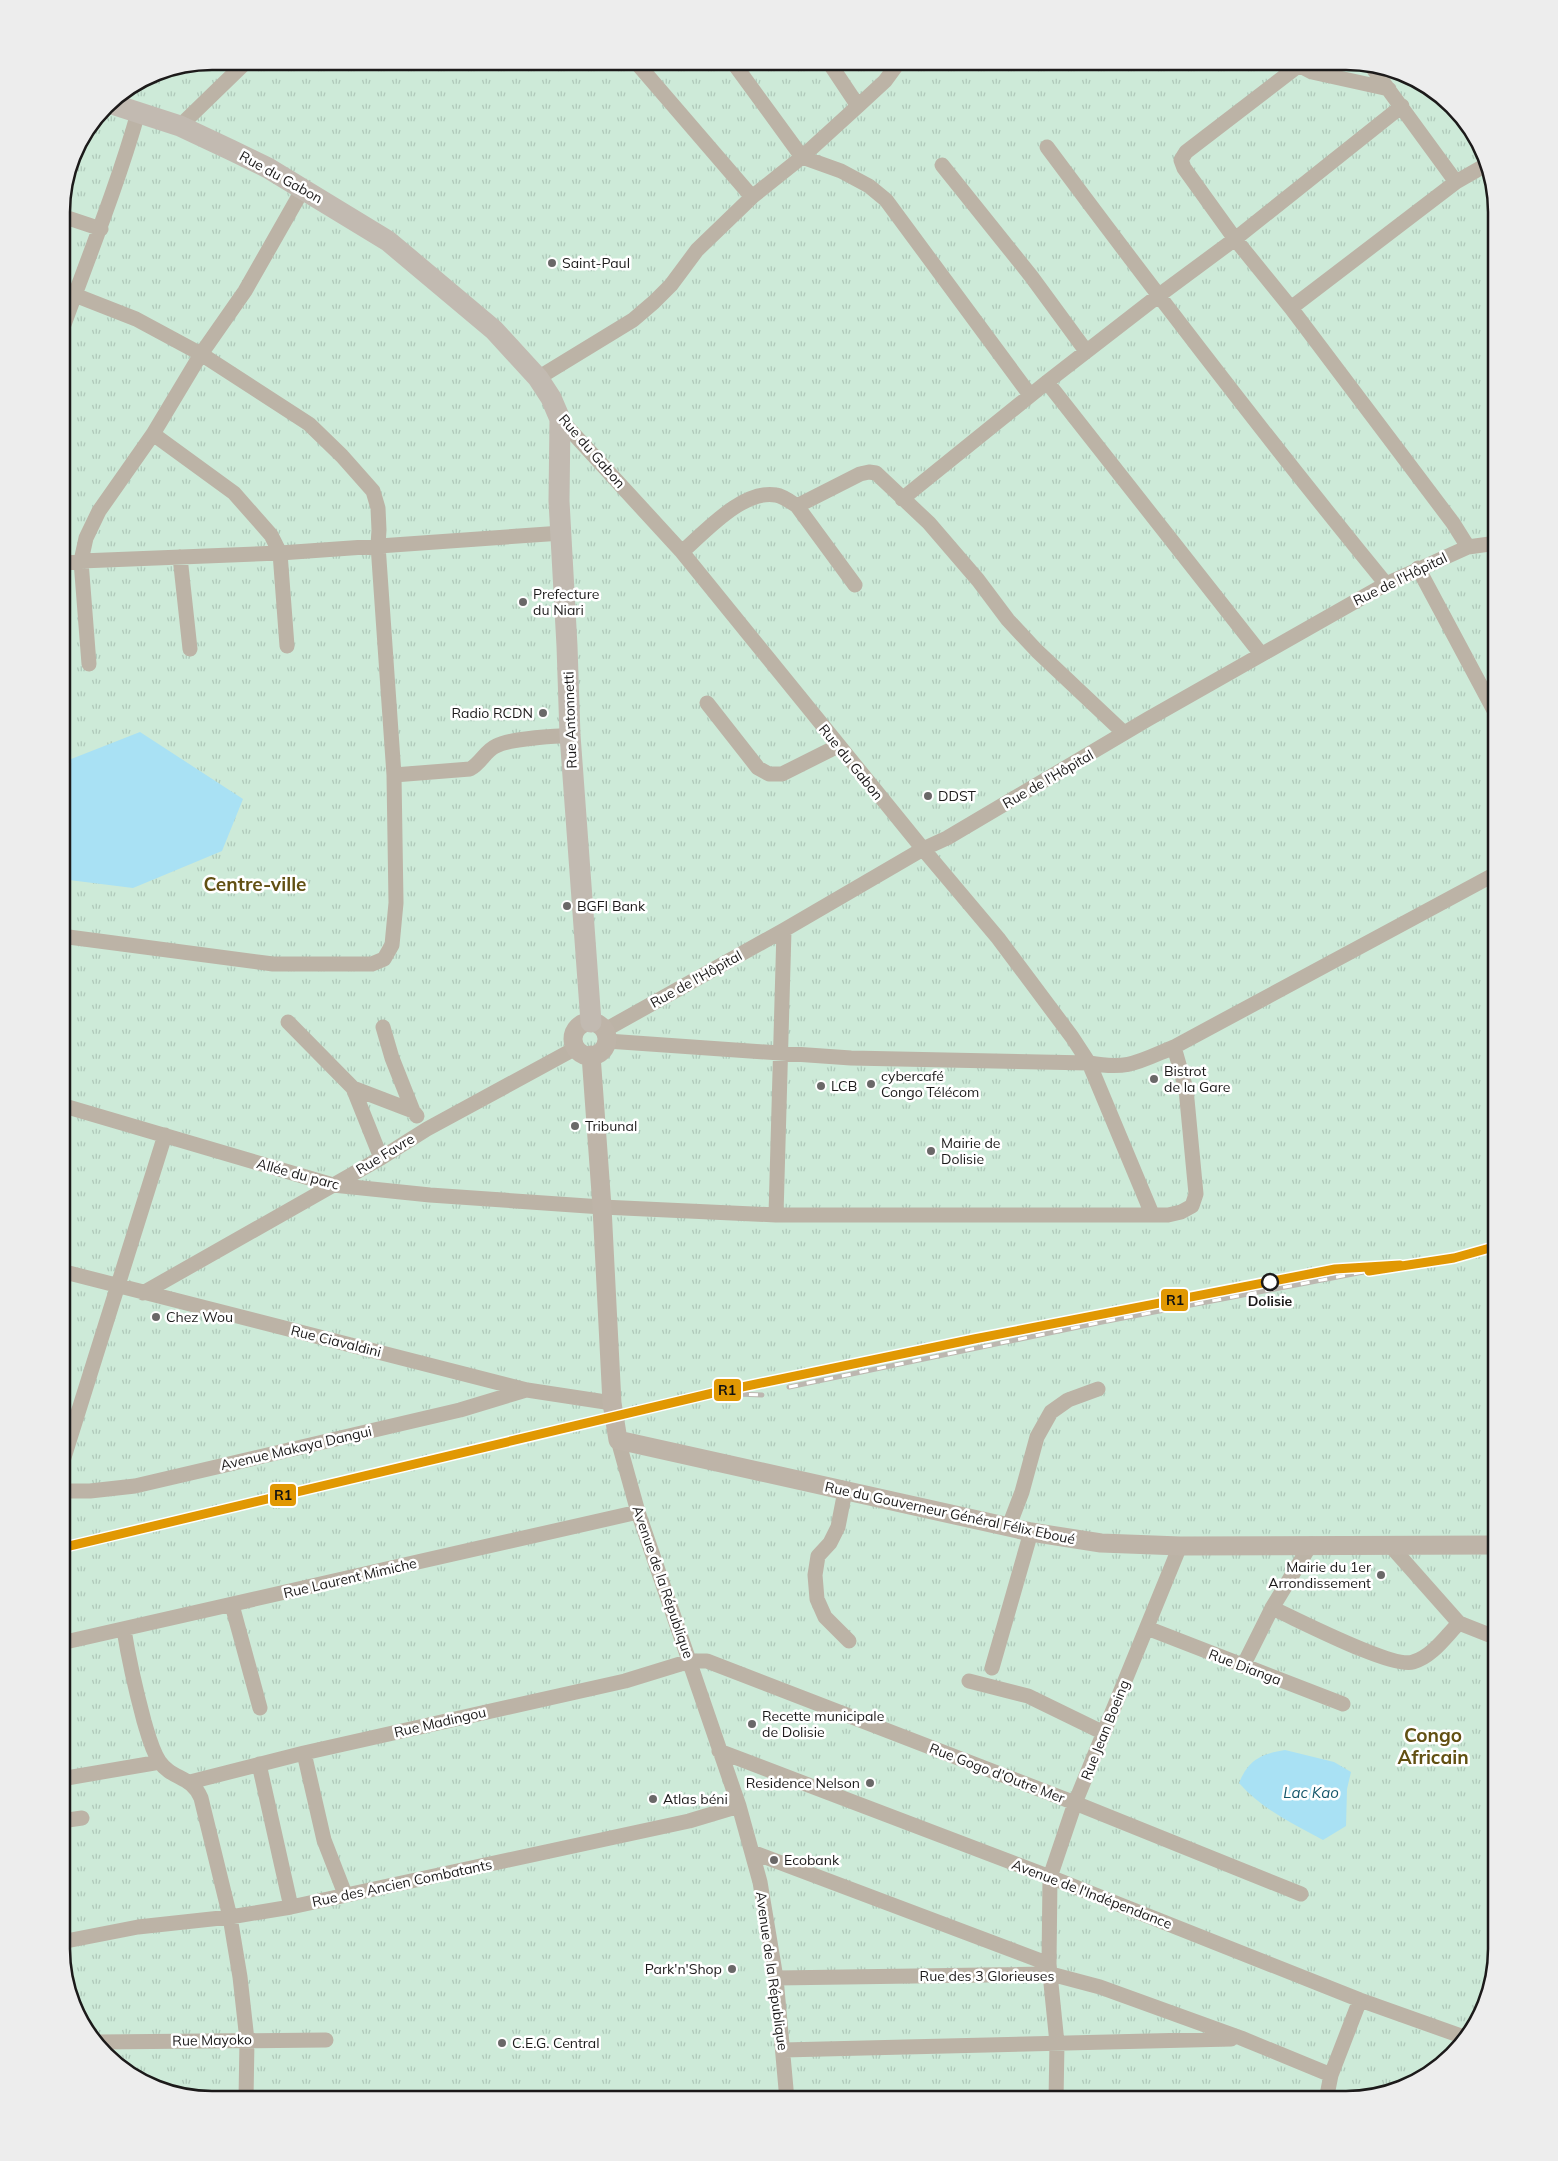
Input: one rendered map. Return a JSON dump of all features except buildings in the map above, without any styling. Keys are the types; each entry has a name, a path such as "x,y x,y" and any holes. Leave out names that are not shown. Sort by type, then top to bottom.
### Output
{"highway":[{"name":"Rue du Gabon","path":"117,106 180,126 268,168 388,241 494,330 538,378 551,398 560,419"},
{"name":"Rue Antonnetti","path":"560,419 559,501 570,735 601,1031"}],"main road":[{"path":"584,1023 601,1031 602,1051 584,1052 573,1041 574,1033 584,1023"},
{"name":"Avenue de la République","path":"584,1052 602,1208 612,1404 618,1440"},
{"name":"Rue du Gouverneur Général Félix Eboué","path":"618,1440 1031,1532 1101,1543 1180,1546 1311,1544 1488,1545"}],"street":[{"path":"180,126 238,70"},
{"path":"643,70 752,198"},
{"path":"739,70 802,157 840,171 869,186 886,200 1030,395"},
{"path":"834,70 858,106"},
{"path":"538,378 633,320 672,285 697,250 752,198 802,157 858,106 893,70"},
{"path":"1288,70 1186,152 1181,160 1184,168 1235,239 1291,308 1453,523 1468,547"},
{"path":"1308,70 1389,89"},
{"path":"1378,74 1456,182"},
{"path":"902,499 1030,395 1235,239 1402,106"},
{"path":"70,288 101,229 138,113"},
{"path":"1047,147 1158,296 1296,474 1386,584"},
{"path":"942,165 1031,276 1086,351"},
{"path":"1291,308 1456,182 1481,168"},
{"path":"90,664 81,561 86,538 98,511 153,434 201,354 245,292 303,189"},
{"path":"70,219 101,229"},
{"path":"70,293 136,319 201,354 308,424 342,456 373,491 378,508 380,530 378,545 394,775 396,903 392,945 384,959 372,964 273,964 70,937"},
{"path":"1047,382 1261,654"},
{"name":"Rue du Gabon","path":"560,419 682,552 922,850 998,938 1072,1037 1089,1062 1152,1214"},
{"path":"153,434 234,492 271,535 280,553 287,646"},
{"path":"797,506 860,474 869,472 876,474 929,523 978,580 1008,620 1037,651 1124,733"},
{"path":"682,552 741,503 759,496 777,495 797,506 855,585"},
{"path":"70,562 280,553 562,534"},
{"name":"Rue de l'Hôpital","path":"601,1031 784,930 1261,654 1386,584 1468,547 1488,544"},
{"path":"180,557 190,649"},
{"path":"1418,568 1488,699"},
{"path":"707,703 758,768 768,774 782,774 838,746"},
{"path":"394,775 470,769 479,764 494,746 505,742 570,735"},
{"path":"601,1031 780,1053 851,1058 1089,1062 1110,1066 1132,1065 1174,1047 1488,878"},
{"path":"776,1215 784,930"},
{"path":"288,1022 353,1088 381,1158"},
{"path":"383,1027 392,1058 413,1111 427,1129"},
{"name":"Allée du parc","path":"70,1108 333,1185 430,1195 602,1208 776,1215 1059,1216 1152,1214 1181,1212 1192,1206 1196,1194 1186,1089 1174,1047"},
{"name":"Rue Favre","path":"143,1292 381,1158 427,1129 584,1052"},
{"path":"353,1088 413,1111"},
{"path":"70,1439 164,1135"},
{"name":"Rue Ciavaldini","path":"70,1274 527,1390 612,1404"},
{"path":"1009,1526 1022,1492 1037,1438 1050,1412 1068,1400 1098,1389"},
{"name":"Avenue Makaya Dangui","path":"70,1491 90,1491 135,1486 460,1410 527,1390"},
{"name":"Avenue de la République","path":"618,1440 638,1512 739,1806 760,1882 776,1978 786,2091"},
{"path":"845,1491 838,1528 830,1543 818,1556 815,1575 817,1599 825,1617 849,1641"},
{"name":"Rue Laurent Mimiche","path":"70,1641 638,1512"},
{"path":"992,1668 1031,1532"},
{"path":"1243,1666 1272,1608 1311,1544"},
{"path":"1389,1544 1459,1623 1488,1634"},
{"name":"Rue Jean Boeing","path":"1056,2091 1057,2043 1050,1969 1050,1876 1075,1803 1180,1546"},
{"path":"232,1605 260,1708"},
{"path":"1272,1608 1401,1664 1412,1663 1427,1656 1459,1623"},
{"name":"Rue Dianga","path":"1147,1628 1343,1704"},
{"path":"124,1630 133,1681 152,1748 160,1762 172,1774 190,1782 196,1788 201,1798 230,1917 247,2040 246,2091"},
{"name":"Rue Madingou","path":"190,1782 304,1753 625,1681 690,1661"},
{"name":"Rue Gogo d'Outre Mer","path":"690,1661 706,1661 1075,1803 1301,1894"},
{"path":"969,1680 1028,1696 1104,1733"},
{"name":"Avenue de l'Indépendance","path":"719,1751 1050,1876 1360,2000 1459,2035"},
{"path":"304,1753 324,1840 345,1894"},
{"path":"70,1777 160,1762"},
{"path":"259,1764 291,1907"},
{"name":"Rue des Ancien Combatants","path":"70,1940 138,1927 230,1917 291,1907 690,1821 739,1806"},
{"path":"70,1820 82,1818"},
{"path":"752,1852 1050,1969"},
{"name":"Rue des 3 Glorieuses","path":"776,1978 1050,1969 1241,2038 1331,2075"},
{"path":"1328,2091 1331,2075 1360,2000"},
{"path":"783,2050 1241,2038"},
{"name":"Rue Mayoko","path":"104,2042 326,2040"}],"green space":[{"path":"1355,70 1392,78 1417,89 1433,99 1459,125 1469,141 1483,175 1487,193 1488,212 1488,1949 1487,1968 1483,1986 1469,2020 1459,2036 1433,2062 1417,2072 1383,2086 1365,2090 1346,2091 203,2091 166,2083 133,2067 105,2043 89,2020 75,1986 71,1968 70,1949 70,203 75,175 81,158 89,141 105,118 118,105 141,89 166,78 193,71"}],"water":[{"path":"140,732 243,799 222,851 133,888 70,880 70,759"},
{"name":"Lac Kao","path":"1285,1750 1334,1762 1351,1772 1347,1789 1346,1826 1323,1840 1289,1822 1268,1808 1239,1783 1247,1768 1257,1759 1269,1753"}],"railway":[{"path":"789,1387 1102,1322 1400,1265"},
{"path":"713,1393 762,1395"}],"transit line":[{"name":"R1","path":"1369,1271 1454,1258 1488,1249"},
{"name":"R1","path":"70,1546 713,1393 974,1339 1335,1269 1400,1265"}],"place":[{"name":"Saint-Paul","path":"552,263"},
{"name":"Prefecture du Niari","path":"523,602"},
{"name":"Radio RCDN","path":"543,713"},
{"name":"DDST","path":"928,796"},
{"name":"BGFI Bank","path":"567,906"},
{"name":"Bistrot de la Gare","path":"1154,1079"},
{"name":"cybercafé Congo Télécom","path":"871,1084"},
{"name":"LCB","path":"821,1086"},
{"name":"Tribunal","path":"575,1126"},
{"name":"Mairie de Dolisie","path":"931,1151"},
{"name":"Dolisie","path":"1270,1282"},
{"name":"Chez Wou","path":"156,1317"},
{"name":"Mairie du 1er Arrondissement","path":"1381,1575"},
{"name":"Recette municipale de Dolisie","path":"752,1724"},
{"name":"Residence Nelson","path":"870,1783"},
{"name":"Atlas béni","path":"653,1799"},
{"name":"Ecobank","path":"774,1860"},
{"name":"Park'n'Shop","path":"732,1969"},
{"name":"C.E.G. Central","path":"502,2043"}],"district":[{"name":"Centre-ville","path":"255,884"},
{"name":"Congo Africain","path":"1433,1746"}]}
